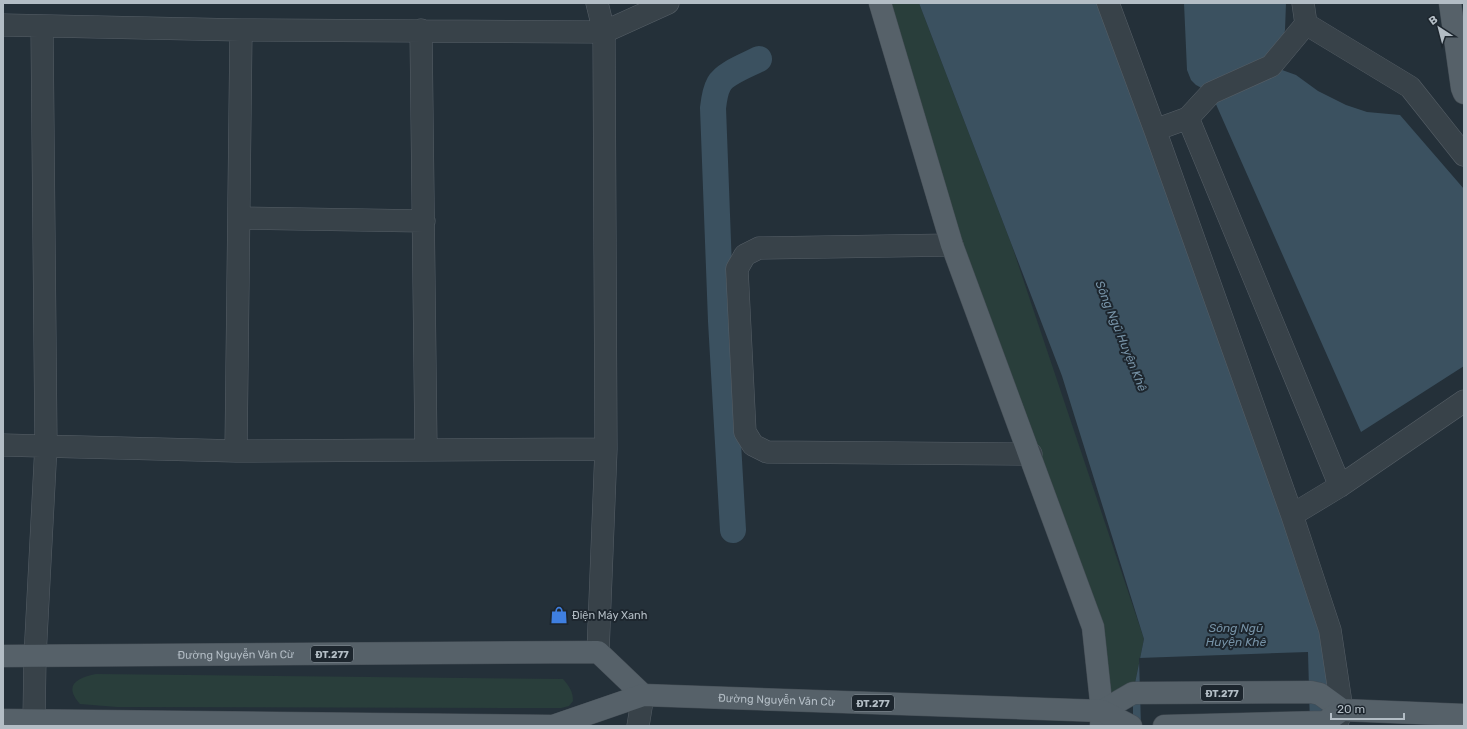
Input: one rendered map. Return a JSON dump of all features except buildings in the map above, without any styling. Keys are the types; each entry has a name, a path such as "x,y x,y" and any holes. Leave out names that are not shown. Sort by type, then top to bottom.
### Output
{"main road":[{"path":"880,3 952,245 1031,454 1093,627 1101,718"},
{"path":"1450,3 1462,88 1464,93"},
{"path":"598,652 644,695"},
{"name":"Đường Nguyễn Văn Cừ","path":"3,656 35,657 598,652"},
{"name":"ĐT.277","path":"1101,718 1133,693 1311,692 1320,694 1339,718"},
{"name":"Đường Nguyễn Văn Cừ","path":"3,720 553,726 644,695 1101,718 1131,726"},
{"path":"1164,726 1311,723 1325,722 1339,718 1464,716"}],"street":[{"path":"597,3 604,32 606,449 598,652"},
{"path":"3,25 241,30 604,32 668,3"},
{"path":"1108,3 1155,130 1292,516 1330,630 1339,718"},
{"path":"1155,130 1188,118 1211,93 1271,66 1304,13 1410,87 1464,155"},
{"path":"34,720 35,657 46,446 42,26"},
{"path":"236,451 240,218 241,30"},
{"path":"421,30 426,449"},
{"path":"1188,118 1340,486"},
{"path":"240,218 424,221"},
{"path":"952,245 759,248 746,255 737,269 745,432 753,445 767,452 1031,454"},
{"path":"1292,516 1340,486 1464,401"},
{"path":"3,445 236,451 606,449"},
{"path":"638,726 644,695"}],"green space":[{"path":"880,3 919,3 1011,243 1144,639 1133,693 1102,711 1093,627"},
{"path":"96,674 563,679 570,689 573,701 569,706 561,708 117,707 80,704 73,692 74,683 78,680"}],"water":[{"name":"Sông Ngũ Huyện Khê","path":"919,3 1108,3 1292,515 1342,710 1133,726 1133,693 1144,639 1062,376"},
{"path":"1184,3 1286,3 1285,30 1271,66 1296,75 1318,91 1346,105 1367,112 1400,115 1464,189 1464,366 1361,432 1211,93 1196,85 1191,80 1187,70"}],"pier":[{"path":"1308,652 1310,726 1141,726 1139,658"}],"waterway":[{"path":"733,530 721,321 713,108 714,98 722,80 731,73 759,59"}],"place":[{"name":"Điện Máy Xanh","path":"559,615"}]}
